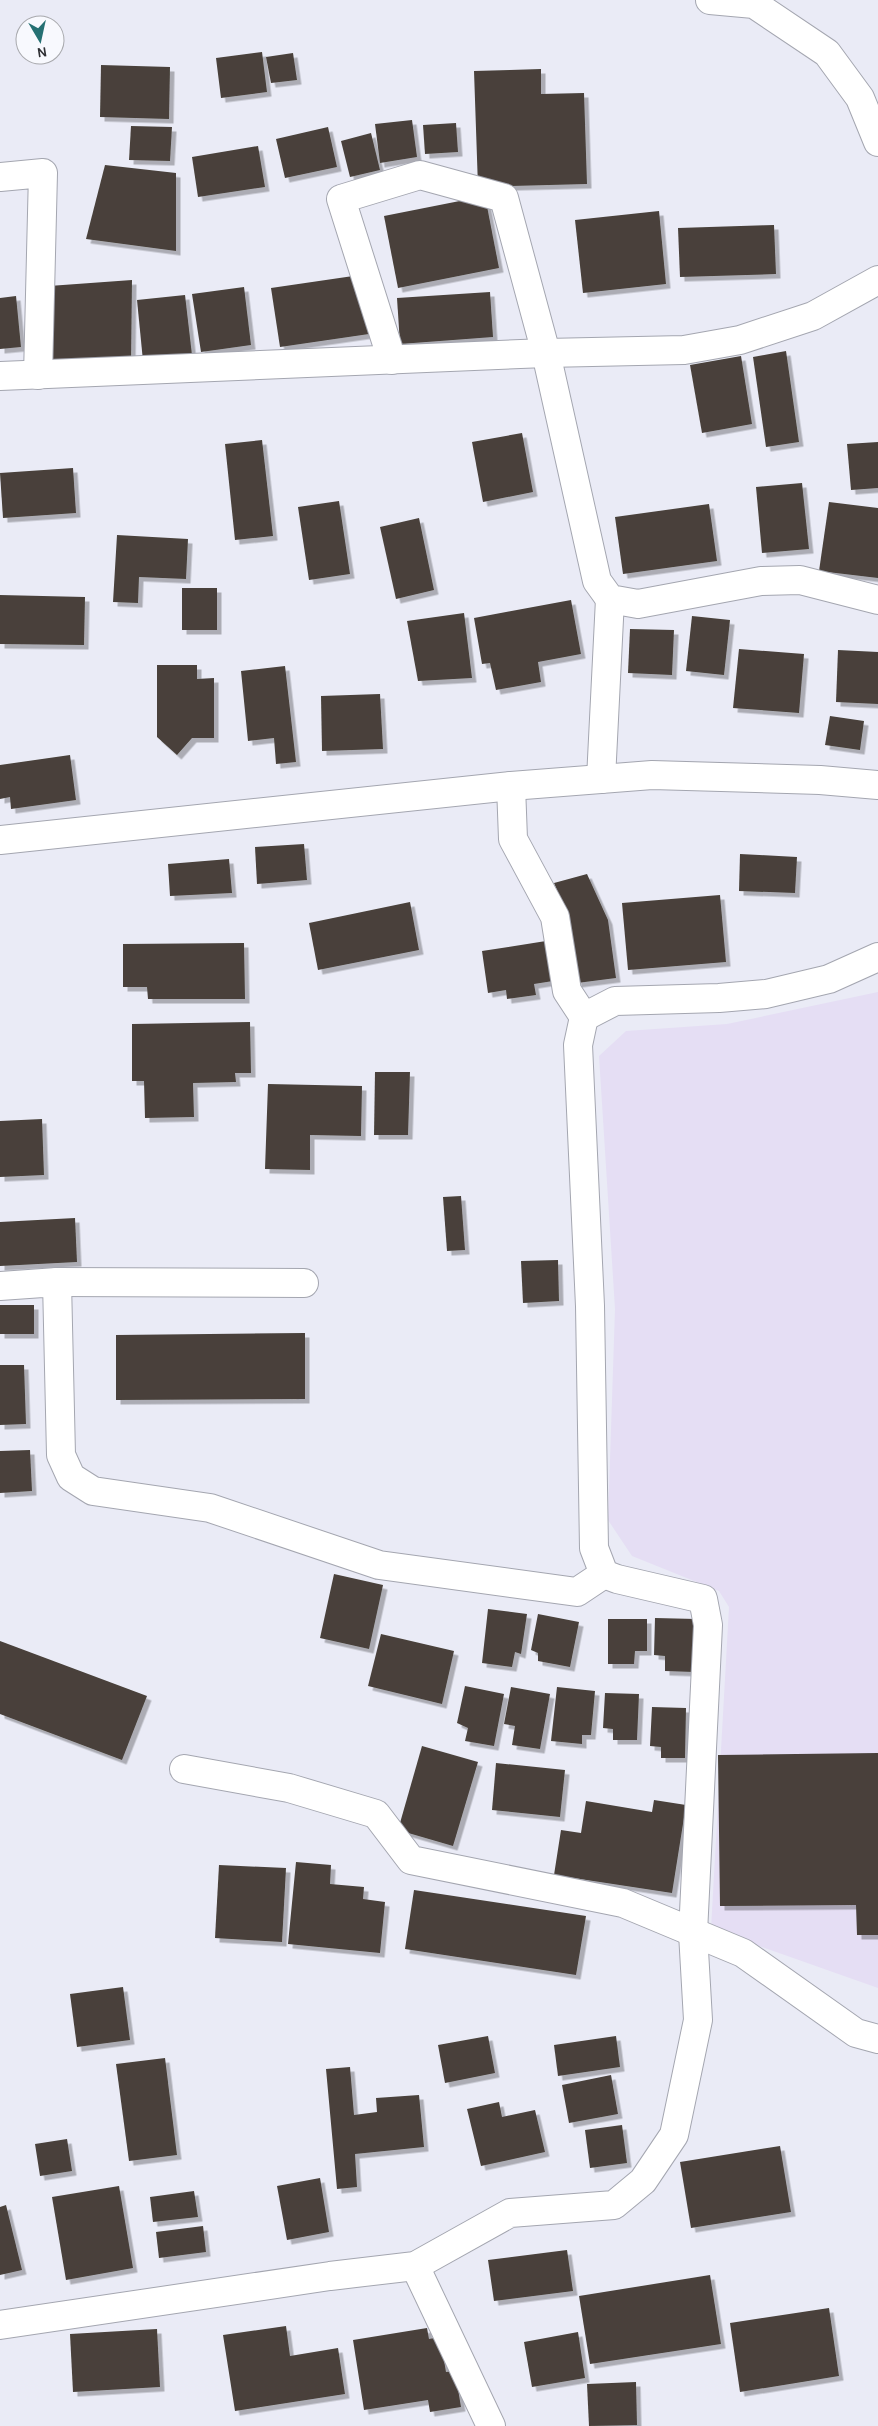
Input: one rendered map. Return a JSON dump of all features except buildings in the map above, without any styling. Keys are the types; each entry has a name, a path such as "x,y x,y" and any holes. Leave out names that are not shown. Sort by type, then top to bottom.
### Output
{"street":[{"path":"710,0 754,4 827,53 860,98 878,142"},
{"path":"0,177 42,173 38,375"},
{"path":"392,360 341,199 420,175 504,198 546,353 597,581 610,599 601,779"},
{"path":"0,376 546,353 684,350 740,340 813,316 878,280"},
{"path":"610,599 638,604 761,581 800,580 878,600"},
{"path":"0,840 511,786 652,775 820,780 878,785"},
{"path":"0,2325 320,2278 416,2266 510,2213 614,2205 642,2181 674,2135 698,2020 693,1932 708,1626 703,1599 617,1579 604,1574 594,1548 590,1306 578,1044 584,1017 567,991 555,917 513,839 511,786"},
{"path":"584,1017 616,1001 719,998 766,994 829,979 878,957"},
{"path":"57,1282 61,1455 71,1476 92,1491 210,1508 379,1565 577,1592 604,1574"},
{"path":"0,1286 57,1282 304,1283"},
{"path":"184,1769 290,1788 376,1814 411,1860 623,1903 743,1953 856,2033 878,2039"},
{"path":"416,2266 491,2426"}],"shaded area":[{"path":"878,992 878,1988 711,1929 729,1607 719,1591 632,1556 608,1520 615,1309 599,1056 626,1031 727,1024"}]}
